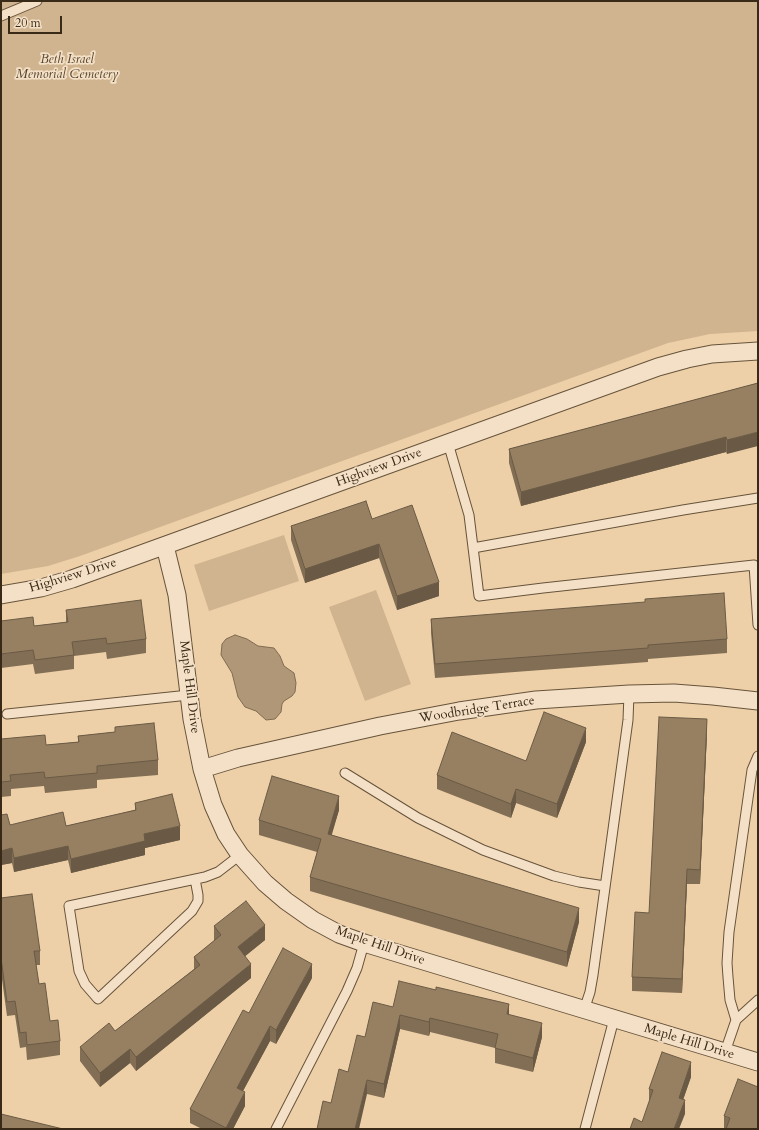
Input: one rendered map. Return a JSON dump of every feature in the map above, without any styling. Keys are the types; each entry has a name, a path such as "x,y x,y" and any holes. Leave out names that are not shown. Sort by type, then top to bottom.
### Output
{"street":[{"name":"Highview Drive","path":"1,595 41,588 67,581 673,362 712,354 758,351"},
{"name":"Maple Hill Drive","path":"165,546 178,595 194,731 202,769 220,822 240,855 265,883 295,907 326,927 364,943 758,1062"},
{"name":"Woodbridge Terrace","path":"202,769 238,758 358,731 452,712 536,700 629,694 694,694 758,701"}],"lane":[{"path":"1,16 36,1"},
{"path":"448,443 466,502 474,548 479,596 754,565 758,625"},
{"path":"474,548 758,498"},
{"path":"7,714 189,694"},
{"path":"584,1010 592,979 628,720 629,694"},
{"path":"736,1020 730,1000 728,983 728,946 752,770 758,756"},
{"path":"345,773 418,818 483,850 554,876 605,886"},
{"path":"195,880 198,901 192,912 98,999 85,984 79,971 69,906 195,880 218,872 240,855"},
{"path":"276,1129 347,990 357,968 364,943"},
{"path":"725,1052 736,1020 758,1000"},
{"path":"585,1129 614,1019"}],"green space":[{"name":"Beth Israel Memorial Cemetery","path":"1,1 758,1 758,331 710,334 668,343 80,556 48,566 1,574"},
{"path":"284,535 299,581 209,611 194,565"},
{"path":"376,590 411,684 365,701 329,607"}],"shaded area":[{"path":"235,635 247,639 258,646 274,648 280,656 284,666 294,673 296,683 295,692 284,701 281,712 275,719 266,720 256,711 245,707 238,697 232,673 221,655 222,644 226,639"}],"building":[{"path":"758,383 758,432 727,440 726,437 521,492 509,449"},
{"path":"366,501 372,519 412,505 439,582 397,596 379,544 305,569 291,526"},
{"path":"724,593 727,639 648,645 648,648 435,664 431,619 645,602 645,599"},
{"path":"141,600 146,639 107,644 106,638 72,642 74,655 35,660 33,650 1,654 1,621 33,617 34,626 68,622 66,610"},
{"path":"544,712 586,728 557,804 516,789 511,804 437,775 452,732 526,761"},
{"path":"659,717 707,719 700,870 687,869 682,979 632,977 635,912 649,913"},
{"path":"154,723 158,760 97,766 97,773 45,778 44,772 10,775 11,781 1,782 1,739 45,735 46,745 79,742 78,736 115,732 115,727"},
{"path":"272,776 339,796 328,834 579,908 567,952 310,877 321,839 259,820"},
{"path":"172,794 180,826 144,834 145,841 71,859 68,846 14,858 12,848 1,851 1,815 7,814 10,825 63,812 66,826 136,810 135,803"},
{"path":"32,894 40,951 34,951 39,984 45,983 50,1021 58,1020 60,1041 27,1045 26,1032 20,1033 15,1001 7,1002 1,958 1,898"},
{"path":"246,901 265,925 238,947 251,964 136,1057 130,1049 100,1073 80,1047 109,1023 115,1031 200,965 194,957 221,935 214,926"},
{"path":"283,948 312,964 276,1030 270,1026 237,1088 245,1092 226,1128 190,1109 243,1010 249,1013"},
{"path":"399,981 436,990 436,987 509,1004 507,1014 542,1023 533,1058 495,1048 498,1034 430,1018 429,1022 400,1015 384,1084 367,1080 355,1129 317,1129 323,1101 331,1103 339,1069 348,1072 357,1035 365,1037 373,1002 393,1007"},
{"path":"662,1052 691,1062 679,1098 685,1100 674,1129 630,1129 634,1118 642,1122 653,1090 649,1089"},
{"path":"738,1079 758,1087 758,1129 726,1129 730,1118 724,1116"},
{"path":"1,1114 63,1129 1,1129"}]}
